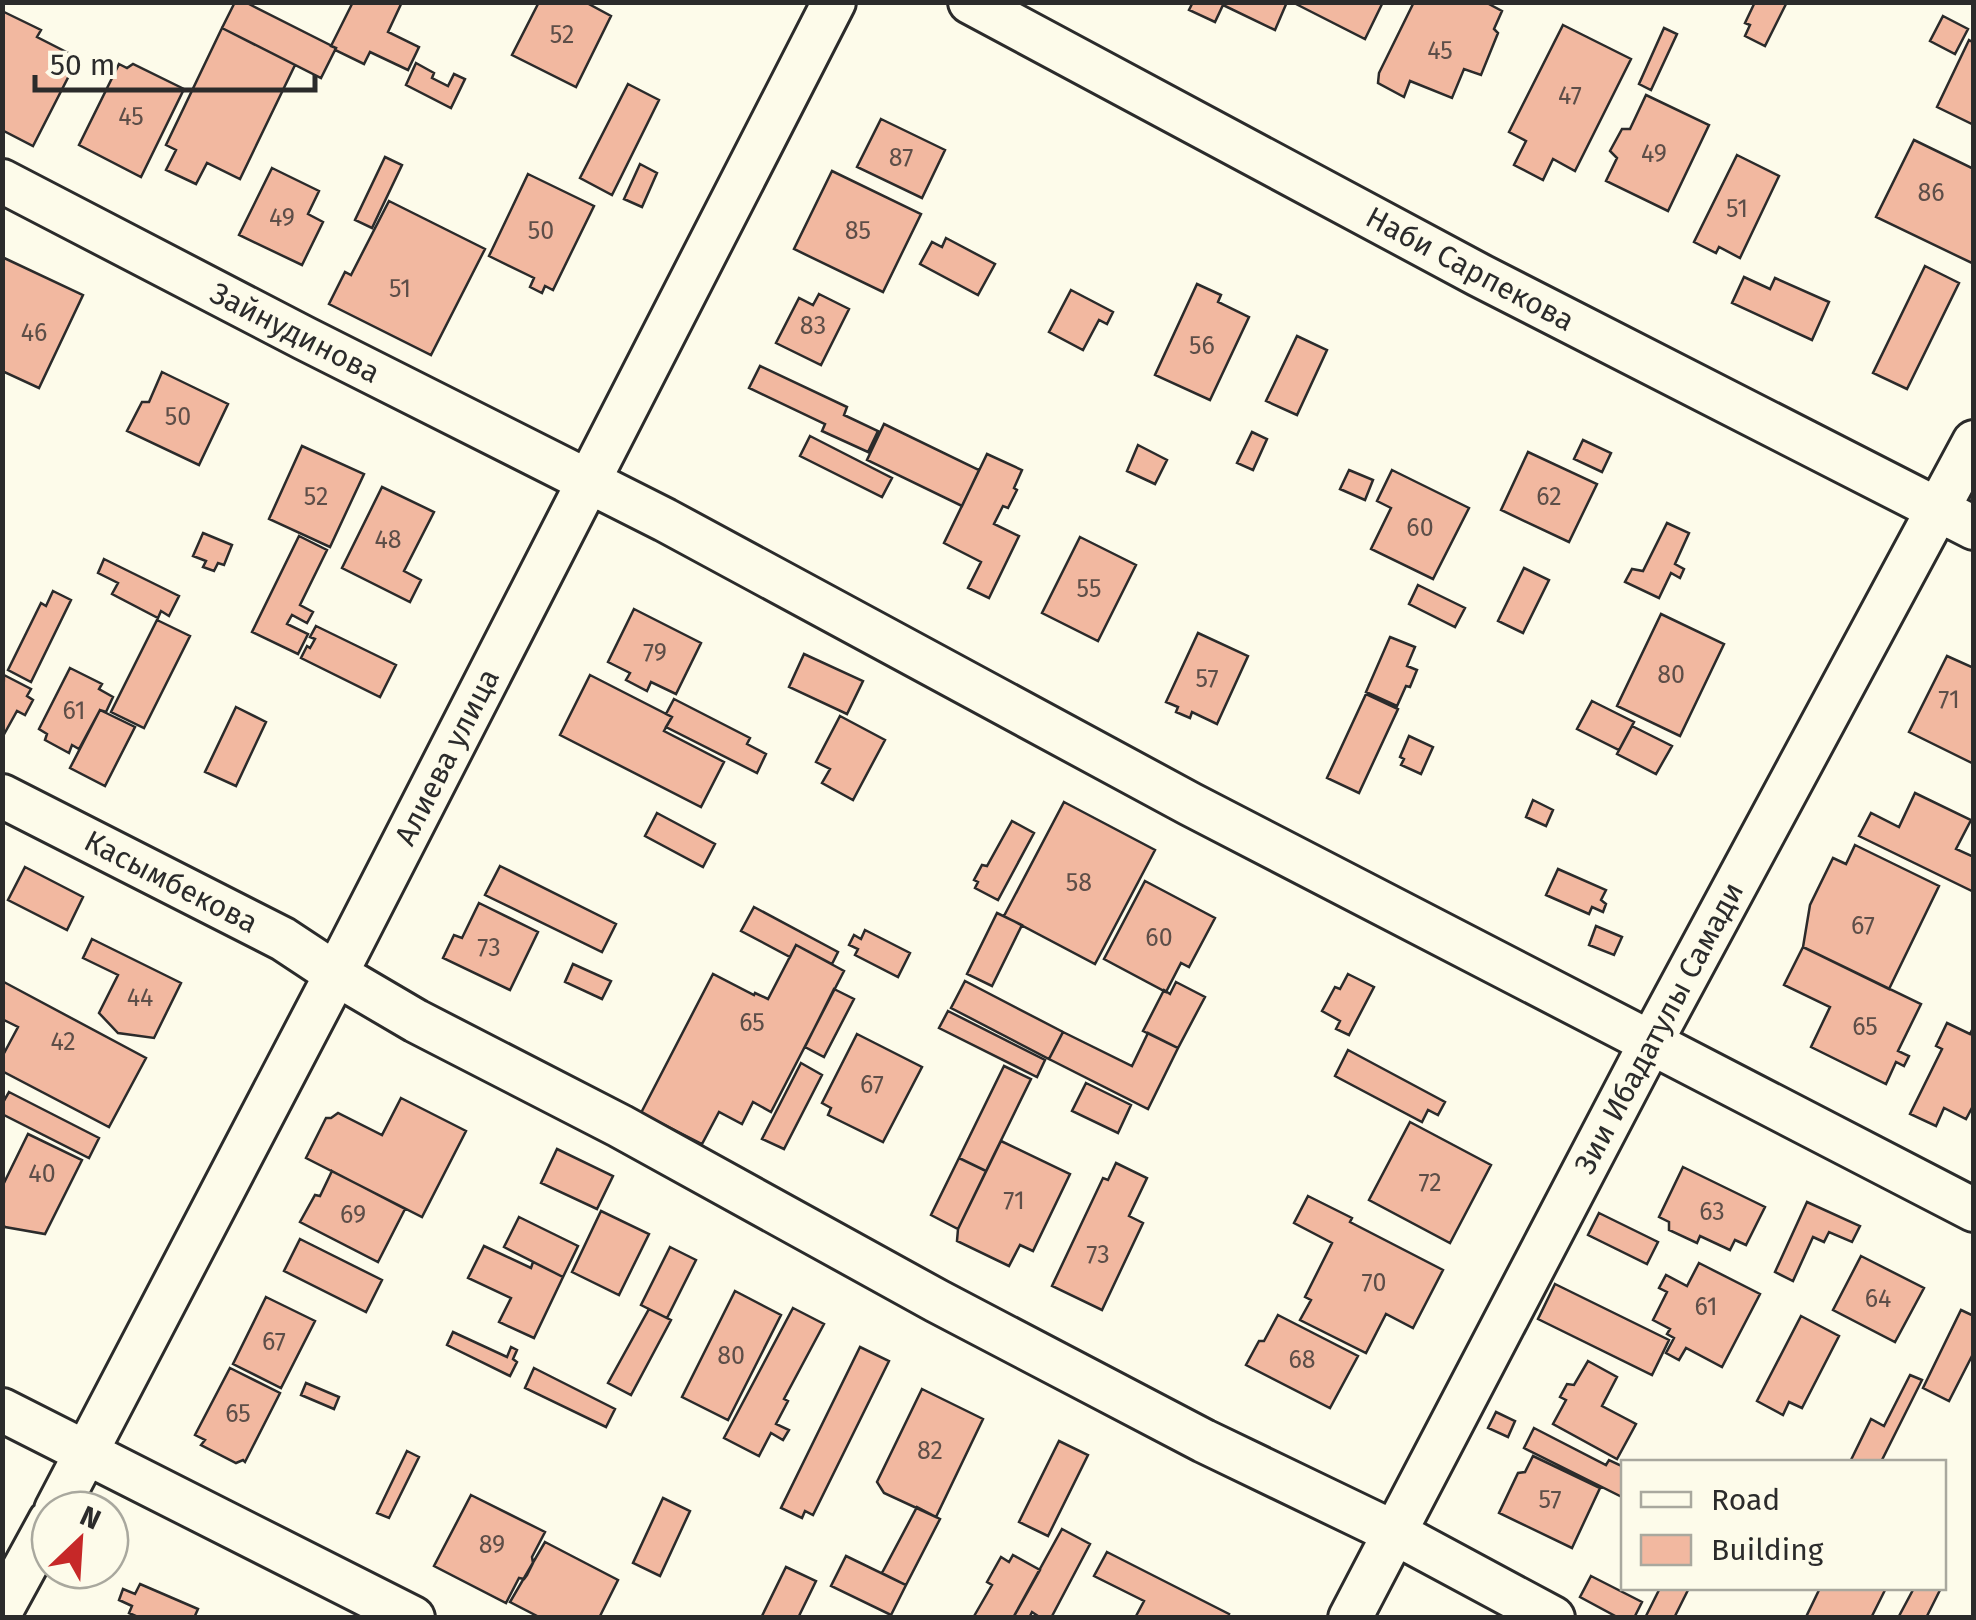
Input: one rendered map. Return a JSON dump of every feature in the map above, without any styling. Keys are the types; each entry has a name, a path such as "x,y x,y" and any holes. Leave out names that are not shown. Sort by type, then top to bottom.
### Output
{"street":[{"name":"Алиева улица","path":"67,1490 834,2"},
{"name":"Наби Сарпекова","path":"970,2 1479,276 1956,518"},
{"name":"Зайнудинова","path":"2,181 590,481 1190,804 1974,1210"},
{"name":"Зии Ибадатулы Самади","path":"1350,1618 1650,1044 1956,518 1974,442"},
{"name":"Касымбекова","path":"2,796 283,939 416,1021 620,1126 938,1300 1204,1441 1395,1533 1552,1618"},
{"path":"2,1410 413,1618"},
{"path":"2,1609 30,1558"}],"building":[{"path":"235,2 245,2 336,48 321,78 222,28"},
{"path":"353,2 402,2 388,32 419,47 408,70 370,52 364,64 331,46"},
{"path":"539,2 585,2 611,16 576,87 512,55"},
{"path":"1193,2 1287,2 1275,30 1223,5 1215,22 1189,10"},
{"path":"1292,2 1383,2 1365,39"},
{"path":"1414,2 1485,2 1502,11 1494,29 1498,33 1481,75 1464,69 1452,98 1410,81 1404,97 1378,83 1379,73"},
{"path":"1755,2 1787,2 1765,46 1745,36 1750,25 1745,23"},
{"path":"2,11 41,30 37,37 78,58 33,146 2,130"},
{"path":"1943,16 1968,29 1955,54 1930,41"},
{"path":"1563,25 1631,59 1575,171 1553,159 1543,180 1514,165 1526,141 1509,132"},
{"path":"222,28 295,65 240,179 207,163 196,184 166,170 176,150 166,145"},
{"path":"1664,28 1677,34 1651,90 1639,84"},
{"path":"1969,40 1974,43 1974,125 1937,107"},
{"path":"416,63 448,86 454,74 465,79 451,108 406,85"},
{"path":"119,64 127,68 133,64 184,89 141,177 79,145"},
{"path":"628,84 659,100 612,195 580,178"},
{"path":"1646,95 1709,125 1668,211 1606,181 1617,158 1610,151 1622,129 1630,129"},
{"path":"881,119 945,150 922,198 857,167"},
{"path":"1914,140 1974,169 1974,264 1876,217"},
{"path":"1737,155 1779,176 1740,258 1719,247 1716,253 1694,242"},
{"path":"385,157 402,165 372,228 355,220"},
{"path":"640,164 657,173 642,207 624,199"},
{"path":"272,168 319,191 308,214 323,222 302,265 239,235"},
{"path":"832,171 921,214 883,292 794,249"},
{"path":"528,174 594,206 553,290 545,286 542,293 530,287 534,278 489,256"},
{"path":"389,201 485,249 431,355 329,304 345,272 351,275"},
{"path":"946,238 995,264 978,295 920,264 932,242 942,247"},
{"path":"2,257 83,295 39,388 2,371"},
{"path":"1925,266 1959,283 1907,389 1873,373"},
{"path":"1744,277 1770,289 1775,278 1829,302 1812,340 1732,303"},
{"path":"1197,284 1221,295 1218,302 1249,317 1210,400 1155,375"},
{"path":"1071,290 1113,312 1107,324 1099,320 1083,350 1049,332"},
{"path":"819,294 849,309 821,365 776,343 799,298 813,305"},
{"path":"1297,336 1327,350 1297,415 1266,401"},
{"path":"760,366 847,407 844,415 878,431 868,452 822,431 825,424 749,388"},
{"path":"162,372 228,404 199,465 127,431 142,402 149,402"},
{"path":"884,424 979,470 962,506 867,460"},
{"path":"1252,432 1267,439 1253,470 1237,463"},
{"path":"810,436 892,478 882,497 800,456"},
{"path":"1583,440 1611,453 1602,472 1574,459"},
{"path":"1138,445 1167,460 1155,484 1127,471"},
{"path":"302,446 364,474 330,547 269,519"},
{"path":"1528,452 1597,484 1569,542 1501,510"},
{"path":"987,454 1022,470 1008,508 1003,506 994,524 1019,536 989,598 968,588 981,562 944,543"},
{"path":"1349,470 1373,480 1365,500 1340,489"},
{"path":"1392,470 1469,508 1433,579 1371,549 1391,508 1377,501"},
{"path":"382,487 434,512 404,571 421,580 410,602 342,568"},
{"path":"1667,523 1689,533 1675,564 1684,569 1680,578 1671,573 1659,598 1625,582 1632,569 1643,571"},
{"path":"203,533 232,545 224,565 218,563 214,571 203,567 206,561 193,556"},
{"path":"299,536 327,550 300,605 313,612 307,623 292,615 287,624 308,634 298,654 252,632"},
{"path":"1080,537 1136,565 1098,641 1042,613"},
{"path":"104,559 179,596 169,616 161,611 158,618 112,594 118,583 98,573"},
{"path":"1524,568 1549,580 1523,633 1498,621"},
{"path":"1418,585 1465,608 1455,627 1409,604"},
{"path":"53,591 71,600 31,682 8,670 41,603 46,606"},
{"path":"634,609 701,643 676,694 651,682 647,691 626,680 630,673 608,662"},
{"path":"1661,614 1724,644 1680,736 1617,706"},
{"path":"157,620 190,636 144,728 111,712"},
{"path":"316,626 396,665 380,697 301,658 315,639 310,637"},
{"path":"1198,633 1248,656 1217,724 1192,712 1190,718 1176,712 1178,707 1166,702"},
{"path":"1390,637 1415,647 1407,666 1417,670 1397,706 1366,692"},
{"path":"804,654 863,681 847,714 789,687"},
{"path":"1947,656 1974,668 1974,764 1909,732"},
{"path":"70,668 102,684 99,689 113,697 106,712 100,710 79,749 72,745 69,753 45,740 47,734 39,729"},
{"path":"4,675 31,689 27,696 33,700 25,715 17,711 2,738"},
{"path":"590,675 672,717 664,731 724,762 701,807 560,735"},
{"path":"1366,694 1398,709 1359,793 1327,778"},
{"path":"674,699 750,738 747,744 766,754 757,773 666,727 672,717 666,714"},
{"path":"1592,701 1634,722 1619,750 1577,729"},
{"path":"236,707 266,722 236,786 205,772"},
{"path":"100,710 135,727 105,786 70,768"},
{"path":"840,716 885,740 853,800 822,783 830,769 816,762"},
{"path":"1632,726 1672,746 1656,774 1617,754"},
{"path":"1409,736 1433,747 1421,774 1401,765 1404,759 1400,757"},
{"path":"1915,793 1971,820 1956,849 1974,857 1974,892 1859,836 1871,813 1899,827"},
{"path":"1533,800 1553,810 1546,826 1526,817"},
{"path":"1064,802 1155,850 1095,964 1004,916"},
{"path":"657,813 715,844 703,867 645,836"},
{"path":"1012,821 1034,833 998,900 975,888 978,882 974,880 982,865 987,866"},
{"path":"1855,845 1939,886 1889,989 1803,947 1810,905 1833,858 1846,864"},
{"path":"500,866 616,924 602,952 485,895"},
{"path":"25,867 83,897 67,930 8,900"},
{"path":"1558,869 1606,890 1601,900 1606,904 1603,912 1592,907 1589,914 1546,895"},
{"path":"1145,881 1215,918 1189,967 1181,963 1166,992 1104,959"},
{"path":"479,903 538,932 510,990 443,958 454,935 462,938"},
{"path":"754,907 838,952 832,964 796,945 790,957 741,931"},
{"path":"997,913 1022,925 992,986 967,974"},
{"path":"1596,926 1622,937 1614,955 1589,945"},
{"path":"865,930 910,953 898,977 855,955 858,949 849,945 854,935 861,939"},
{"path":"92,939 181,983 154,1038 118,1033 99,1013 118,975 83,958"},
{"path":"796,945 844,971 771,1112 753,1102 742,1124 719,1112 702,1144 641,1113 713,974 768,999"},
{"path":"1803,947 1921,1004 1898,1051 1909,1056 1904,1066 1896,1062 1886,1084 1811,1047 1830,1007 1784,985"},
{"path":"573,964 611,981 602,999 565,982"},
{"path":"1348,974 1374,987 1349,1035 1336,1029 1340,1021 1322,1011 1335,987 1340,989"},
{"path":"2,981 146,1058 109,1127 2,1071 2,1057 18,1027 2,1019"},
{"path":"965,981 1063,1032 1049,1059 951,1008"},
{"path":"1176,982 1205,997 1178,1048 1143,1031 1164,990 1170,994"},
{"path":"834,989 854,999 824,1057 805,1047"},
{"path":"948,1011 1045,1060 1037,1077 939,1028"},
{"path":"1947,1023 1970,1034 1974,1026 1974,1104 1966,1119 1944,1108 1936,1126 1910,1114 1942,1049 1936,1046"},
{"path":"1063,1032 1132,1066 1148,1033 1178,1048 1148,1109 1049,1059"},
{"path":"857,1034 922,1067 883,1142 828,1115 831,1108 822,1103"},
{"path":"1348,1050 1445,1102 1438,1115 1428,1110 1422,1122 1335,1076"},
{"path":"801,1063 822,1075 784,1149 762,1139"},
{"path":"1004,1066 1031,1079 986,1171 959,1158"},
{"path":"1086,1083 1131,1105 1118,1133 1072,1111"},
{"path":"9,1092 99,1138 89,1158 2,1114 2,1104"},
{"path":"401,1098 466,1131 422,1217 306,1158 326,1118 338,1113 382,1135"},
{"path":"1410,1122 1491,1165 1450,1243 1369,1200"},
{"path":"28,1134 82,1160 45,1234 2,1224 2,1187"},
{"path":"1001,1141 1070,1174 1033,1251 1020,1245 1009,1266 957,1241 958,1229"},
{"path":"557,1149 613,1176 597,1209 541,1183"},
{"path":"959,1158 986,1171 958,1229 931,1215"},
{"path":"1116,1163 1147,1178 1129,1216 1143,1223 1102,1310 1052,1286 1103,1178 1108,1180"},
{"path":"1683,1167 1765,1207 1746,1245 1735,1240 1730,1250 1700,1236 1697,1243 1669,1230 1669,1222 1659,1217"},
{"path":"332,1171 405,1209 378,1262 300,1222 315,1195 320,1196"},
{"path":"1308,1196 1443,1270 1413,1328 1386,1314 1366,1353 1300,1320 1311,1300 1305,1297 1332,1243 1294,1223"},
{"path":"1807,1202 1860,1226 1852,1242 1829,1232 1824,1242 1813,1237 1793,1281 1775,1272"},
{"path":"601,1211 649,1234 619,1295 572,1272"},
{"path":"1599,1213 1658,1242 1647,1264 1588,1235"},
{"path":"519,1217 578,1246 563,1277 504,1247"},
{"path":"300,1239 382,1280 366,1312 284,1271"},
{"path":"484,1246 531,1268 533,1262 563,1277 534,1338 499,1322 511,1298 468,1278"},
{"path":"670,1247 696,1260 667,1318 641,1305"},
{"path":"1861,1256 1924,1288 1895,1342 1833,1310"},
{"path":"1699,1263 1760,1294 1722,1367 1686,1348 1679,1360 1666,1353 1674,1338 1667,1334 1670,1329 1653,1320 1667,1292 1659,1288 1666,1275 1687,1286"},
{"path":"1555,1284 1669,1340 1652,1375 1538,1319"},
{"path":"735,1291 781,1315 728,1420 682,1397"},
{"path":"266,1297 315,1321 281,1388 233,1364"},
{"path":"793,1308 824,1324 784,1399 788,1401 776,1424 789,1430 783,1440 771,1433 759,1456 724,1438"},
{"path":"649,1309 671,1320 631,1395 608,1383"},
{"path":"1961,1310 1974,1316 1974,1352 1949,1401 1923,1388"},
{"path":"1278,1315 1358,1356 1330,1408 1246,1365"},
{"path":"1801,1316 1839,1336 1802,1408 1789,1402 1783,1415 1757,1401"},
{"path":"453,1332 507,1357 511,1347 517,1350 513,1359 517,1362 510,1376 447,1345"},
{"path":"860,1347 889,1361 813,1515 805,1511 802,1518 781,1508"},
{"path":"1588,1361 1617,1377 1602,1406 1636,1424 1617,1459 1553,1424 1566,1400 1560,1397 1567,1384 1574,1385"},
{"path":"230,1368 280,1393 245,1462 236,1463 201,1445 205,1440 195,1435"},
{"path":"534,1368 615,1409 606,1427 525,1388"},
{"path":"1910,1375 1922,1380 1882,1460 1851,1460 1871,1419 1884,1426"},
{"path":"306,1383 339,1397 334,1409 301,1395"},
{"path":"922,1389 983,1419 936,1517 884,1493 877,1482"},
{"path":"1496,1412 1515,1421 1508,1437 1488,1428"},
{"path":"1534,1428 1606,1465 1609,1460 1621,1466 1621,1496 1524,1448"},
{"path":"1059,1441 1088,1455 1048,1536 1019,1522"},
{"path":"407,1451 419,1457 389,1518 377,1513"},
{"path":"1533,1456 1600,1488 1572,1548 1499,1513 1518,1473 1525,1472"},
{"path":"471,1495 545,1532 527,1575 519,1578 506,1603 434,1566"},
{"path":"663,1498 690,1511 660,1576 633,1563"},
{"path":"917,1507 940,1519 906,1585 882,1573"},
{"path":"1062,1529 1090,1544 1051,1618 1041,1618 1032,1612 1029,1618 1014,1616"},
{"path":"545,1542 618,1580 599,1618 541,1618 510,1602"},
{"path":"1107,1552 1229,1614 1227,1618 1135,1618 1144,1601 1094,1576"},
{"path":"1013,1555 1040,1570 1013,1618 973,1618 992,1585 987,1582 1001,1557 1009,1562"},
{"path":"846,1556 906,1585 891,1615 831,1586"},
{"path":"786,1567 816,1581 798,1618 761,1618"},
{"path":"1591,1576 1642,1602 1634,1618 1619,1618 1580,1597"},
{"path":"140,1584 198,1609 194,1618 140,1618 129,1613 132,1606 119,1600 123,1590 135,1594"},
{"path":"1659,1590 1688,1590 1674,1618 1645,1618"},
{"path":"1819,1590 1885,1590 1871,1618 1806,1617"},
{"path":"1913,1590 1940,1590 1926,1618 1898,1618"}]}
